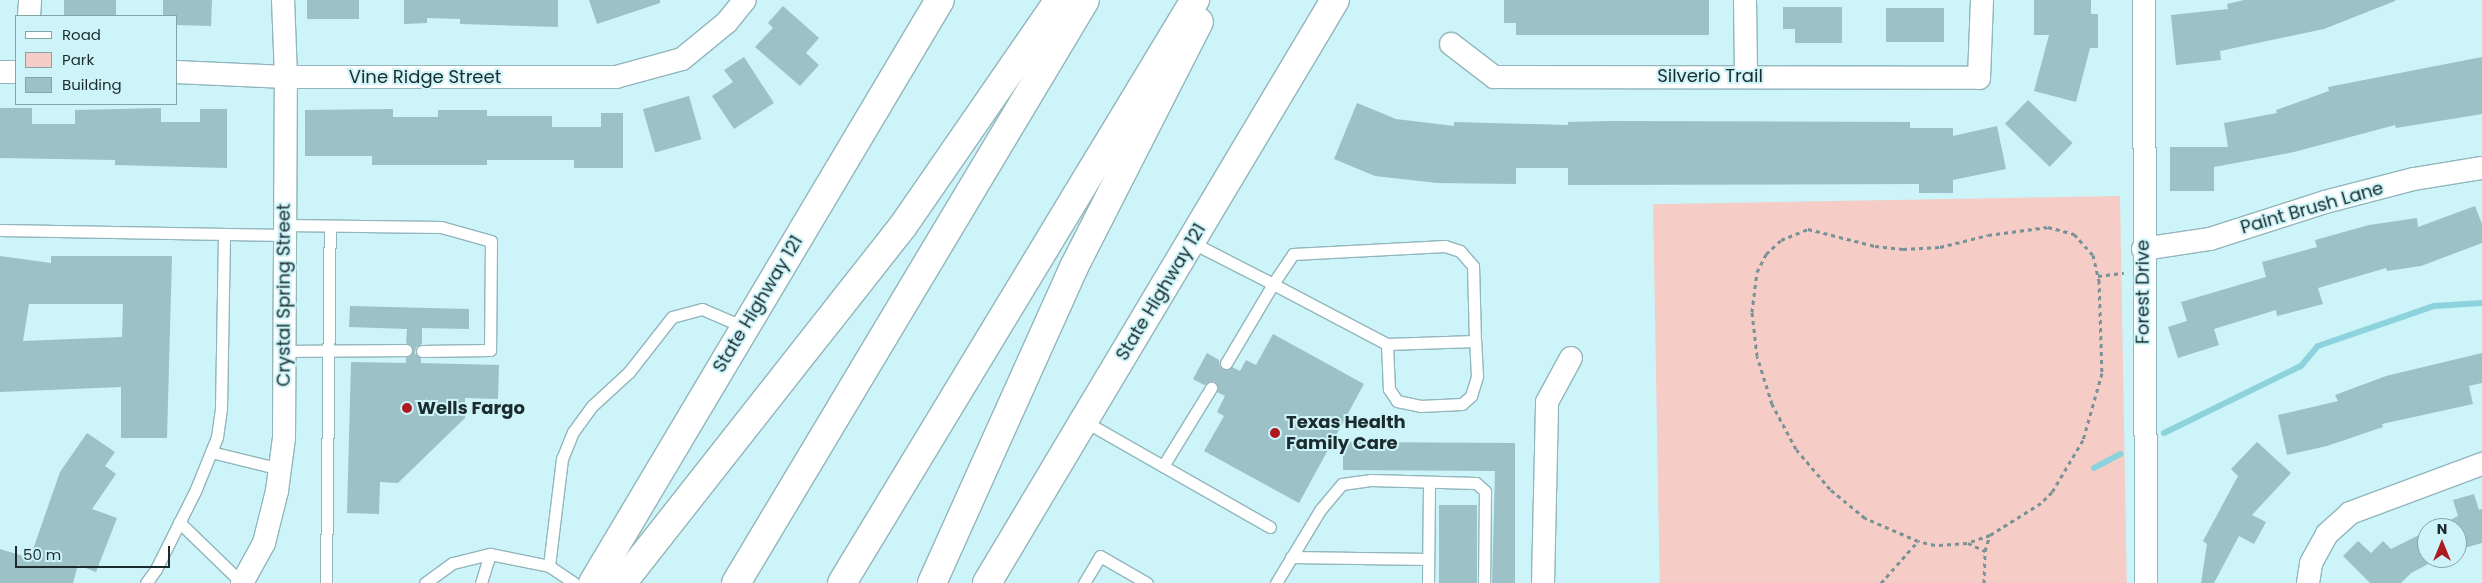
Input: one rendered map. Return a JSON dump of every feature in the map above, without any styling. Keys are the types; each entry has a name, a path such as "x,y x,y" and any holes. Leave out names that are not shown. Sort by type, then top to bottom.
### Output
{"main road":[{"name":"State Highway 121","path":"593,583 940,0"},
{"path":"622,583 902,226 1059,0"},
{"path":"736,583 1085,0"},
{"path":"842,583 1194,0"},
{"path":"932,583 1074,267 1198,27 1207,0"},
{"name":"State Highway 121","path":"986,583 1335,0"}],"street":[{"path":"29,15 30,0"},
{"name":"Crystal Spring Street","path":"242,583 264,544 280,469 284,438 286,77 283,0"},
{"name":"Vine Ridge Street","path":"178,72 286,77 616,77 682,59 727,22 745,0"},
{"path":"1746,0 1746,76"},
{"name":"Silverio Trail","path":"1451,44 1494,77 1746,76 1979,78 1982,0"},
{"name":"Forest Drive","path":"2144,0 2143,249 2146,583"},
{"path":"0,72 15,72"},
{"name":"Paint Brush Lane","path":"2143,249 2210,238 2334,200 2414,179 2482,168"},
{"path":"1544,583 1547,402 1571,358"},
{"path":"2308,583 2311,563 2327,534 2350,513 2482,464"}],"lane":[{"path":"0,230 224,234 330,227 440,226 491,241 490,350 422,351"},
{"path":"326,583 330,227"},
{"path":"146,583 179,522 217,438 221,408 224,234"},
{"path":"1191,242 1387,344 1475,341"},
{"path":"1226,363 1293,254 1445,246 1460,250 1472,266 1477,376 1471,396 1462,404 1420,406 1397,401 1389,389 1387,344"},
{"path":"549,566 562,459 573,432 592,406 629,372 672,317 702,309 744,327"},
{"path":"284,351 406,350"},
{"path":"1162,466 1211,388"},
{"path":"1084,421 1270,527"},
{"path":"211,452 280,469"},
{"path":"1276,583 1320,510 1342,484 1371,480 1476,483 1485,491 1484,583"},
{"path":"1428,482 1428,583"},
{"path":"179,522 242,583"},
{"path":"481,583 490,554"},
{"path":"425,583 453,563 490,554 549,566 574,583"},
{"path":"1084,583 1100,556 1147,583"},
{"path":"1291,557 1428,558"}],"path":[{"path":"2048,226 2066,229 2084,242 2093,255 2098,276 2102,373 2082,440 2052,492 2041,503 1990,535 1967,543 1935,545 1918,541 1864,518 1830,488 1792,441 1772,404 1757,356 1752,312 1756,272 1766,254 1781,240 1808,229 1875,246 1903,249 1940,247 1988,235 2048,226"},
{"path":"2098,276 2127,273"},
{"path":"1984,583 1985,551 1990,535"},
{"path":"1881,583 1918,541"},
{"path":"1967,543 1985,551"}],"green space":[{"path":"2120,196 2127,583 1660,583 1653,204"}],"building":[{"path":"64,0 116,0 116,15 64,15"},
{"path":"163,0 212,0 211,26 178,25 178,15 163,15"},
{"path":"307,0 359,0 359,19 307,19"},
{"path":"404,0 558,0 558,27 460,24 460,19 427,18 427,23 404,24"},
{"path":"589,0 660,0 660,3 597,24"},
{"path":"1504,0 1709,0 1709,35 1516,35 1516,23 1504,23"},
{"path":"2034,0 2091,0 2091,14 2098,14 2098,48 2090,48 2076,102 2034,91 2049,35 2034,35"},
{"path":"2244,0 2395,1 2324,29 2220,51 2221,60 2176,65 2171,15 2228,9 2227,4"},
{"path":"783,6 819,38 806,53 819,65 800,86 755,47 773,28 768,23"},
{"path":"1783,7 1842,7 1842,43 1795,43 1795,29 1783,29"},
{"path":"1886,8 1944,8 1944,42 1886,42"},
{"path":"744,57 774,103 734,129 712,96 733,82 724,70"},
{"path":"2482,57 2482,114 2396,128 2395,125 2294,152 2214,167 2214,191 2170,191 2170,147 2228,147 2224,123 2277,113 2276,110 2329,91 2328,87"},
{"path":"689,96 701,139 655,152 643,109"},
{"path":"2028,100 2073,143 2050,167 2005,124"},
{"path":"1357,103 1396,119 1454,126 1454,122 1568,125 1568,122 1610,121 1910,122 1910,128 1953,128 1953,136 1997,126 2006,169 1953,180 1953,193 1919,193 1919,184 1568,185 1568,168 1516,168 1516,184 1437,183 1375,176 1334,159"},
{"path":"0,108 32,108 32,124 75,124 75,110 161,108 161,122 200,122 200,109 227,109 227,168 115,165 115,160 0,158"},
{"path":"393,109 393,117 438,117 438,110 487,110 487,116 552,116 552,127 601,127 601,113 623,113 623,168 574,168 574,160 487,160 487,165 372,165 372,156 305,156 305,110"},
{"path":"2475,206 2482,224 2482,243 2421,266 2387,271 2386,268 2318,288 2323,304 2277,316 2276,310 2214,329 2219,345 2178,358 2168,327 2187,321 2181,302 2266,277 2262,262 2317,247 2315,240 2369,225 2417,218 2418,227"},
{"path":"0,256 51,263 51,256 172,256 167,438 121,438 121,387 0,392","holes":["29,304 123,304 122,337 23,341"]},
{"name":"Wells Fargo","path":"350,306 469,309 469,329 422,328 422,344 416,347 415,354 421,358 421,363 499,365 498,399 465,398 465,418 398,483 380,482 379,514 347,513 351,362 406,363 406,358 413,349 406,343 407,329 349,327"},
{"name":"Texas Health Family Care","path":"1273,334 1364,384 1299,503 1204,451 1224,416 1217,412 1225,396 1217,392 1214,381 1204,385 1193,379 1207,353 1219,360 1220,367 1225,370 1232,367 1240,371 1246,360 1256,365"},
{"path":"2482,353 2482,383 2469,386 2473,404 2382,424 2383,427 2327,446 2287,455 2278,415 2338,401 2335,395 2386,376"},
{"path":"87,433 115,452 105,466 116,474 92,509 117,518 96,572 78,565 73,583 0,583 0,549 30,558 60,472"},
{"path":"1343,442 1515,443 1515,583 1492,583 1495,471 1343,470"},
{"path":"2257,442 2291,473 2252,515 2266,522 2254,544 2239,536 2214,583 2201,583 2207,544 2203,541 2238,476 2231,469"},
{"path":"2474,494 2479,510 2482,509 2482,543 2467,547 2467,518 2454,518 2458,516 2453,500"},
{"path":"1439,505 1477,505 1477,583 1439,583"},
{"path":"2417,536 2417,568 2421,568 2411,573 2401,583 2370,583 2343,556 2358,541 2371,553 2383,541 2391,549"}],"waterway":[{"path":"2164,433 2301,366 2318,346 2434,306 2482,303"},
{"path":"2094,468 2120,454"}],"place":[{"name":"Wells Fargo","path":"407,408"},
{"name":"Texas Health Family Care","path":"1275,433"}]}
